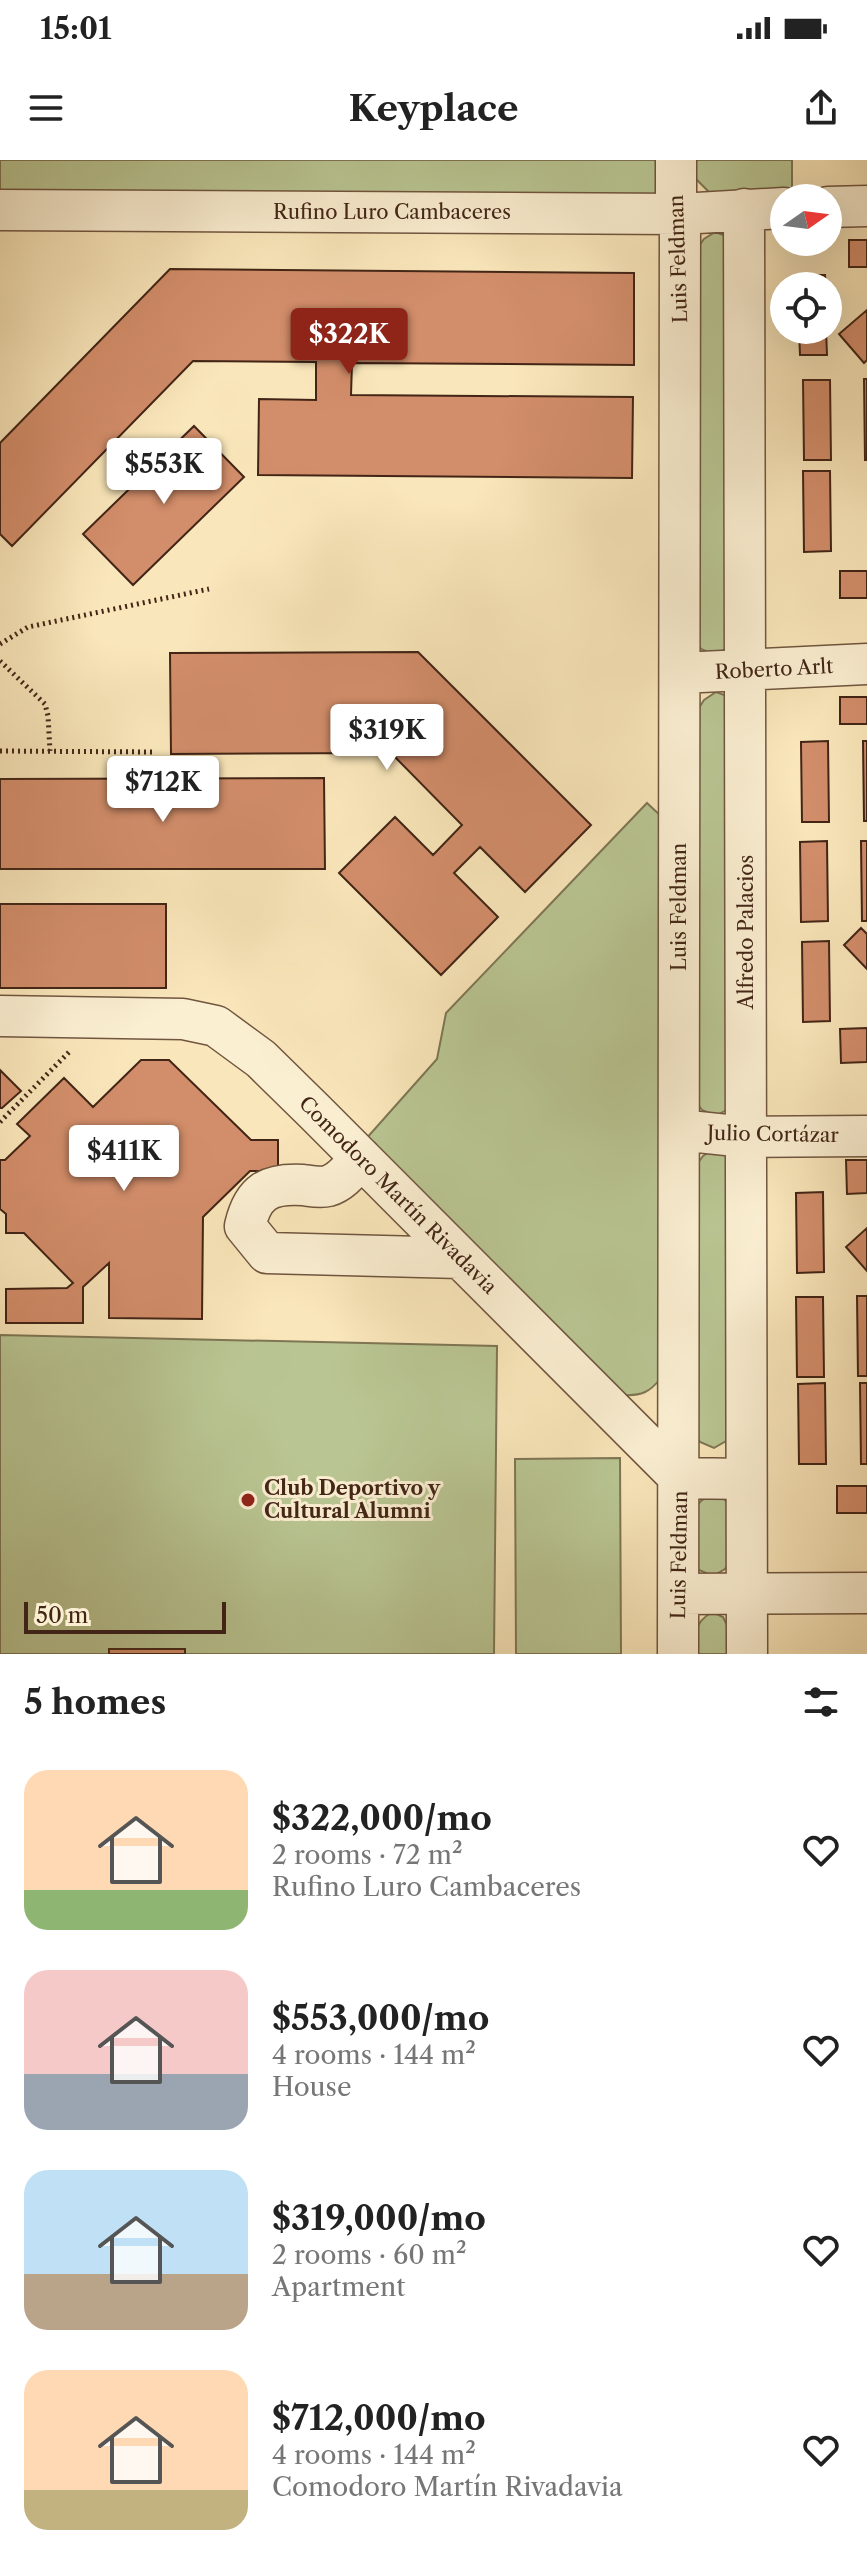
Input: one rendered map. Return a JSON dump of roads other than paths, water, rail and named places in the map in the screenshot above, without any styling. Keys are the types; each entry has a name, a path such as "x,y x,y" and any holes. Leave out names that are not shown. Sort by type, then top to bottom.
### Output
{"street":[{"name":"Luis Feldman","path":"676,160 676,194 680,214 678,1654"},
{"path":"842,207 867,206"},
{"name":"Rufino Luro Cambaceres","path":"0,210 680,214 770,208"},
{"name":"Alfredo Palacios","path":"744,209 747,1654"},
{"name":"Roberto Arlt","path":"680,673 867,664"},
{"name":"Comodoro Martín Rivadavia","path":"0,1016 183,1019 216,1026 261,1059 680,1478"},
{"name":"Julio Cortázar","path":"679,1130 746,1137 867,1136"},
{"path":"361,1158 342,1180 325,1187 286,1184 269,1188 250,1206 245,1226 267,1253 460,1258"},
{"path":"680,1478 746,1479"},
{"path":"679,1594 867,1593"}],"place":[{"name":"Club Deportivo y Cultural Alumni","path":"248,1500"}]}
